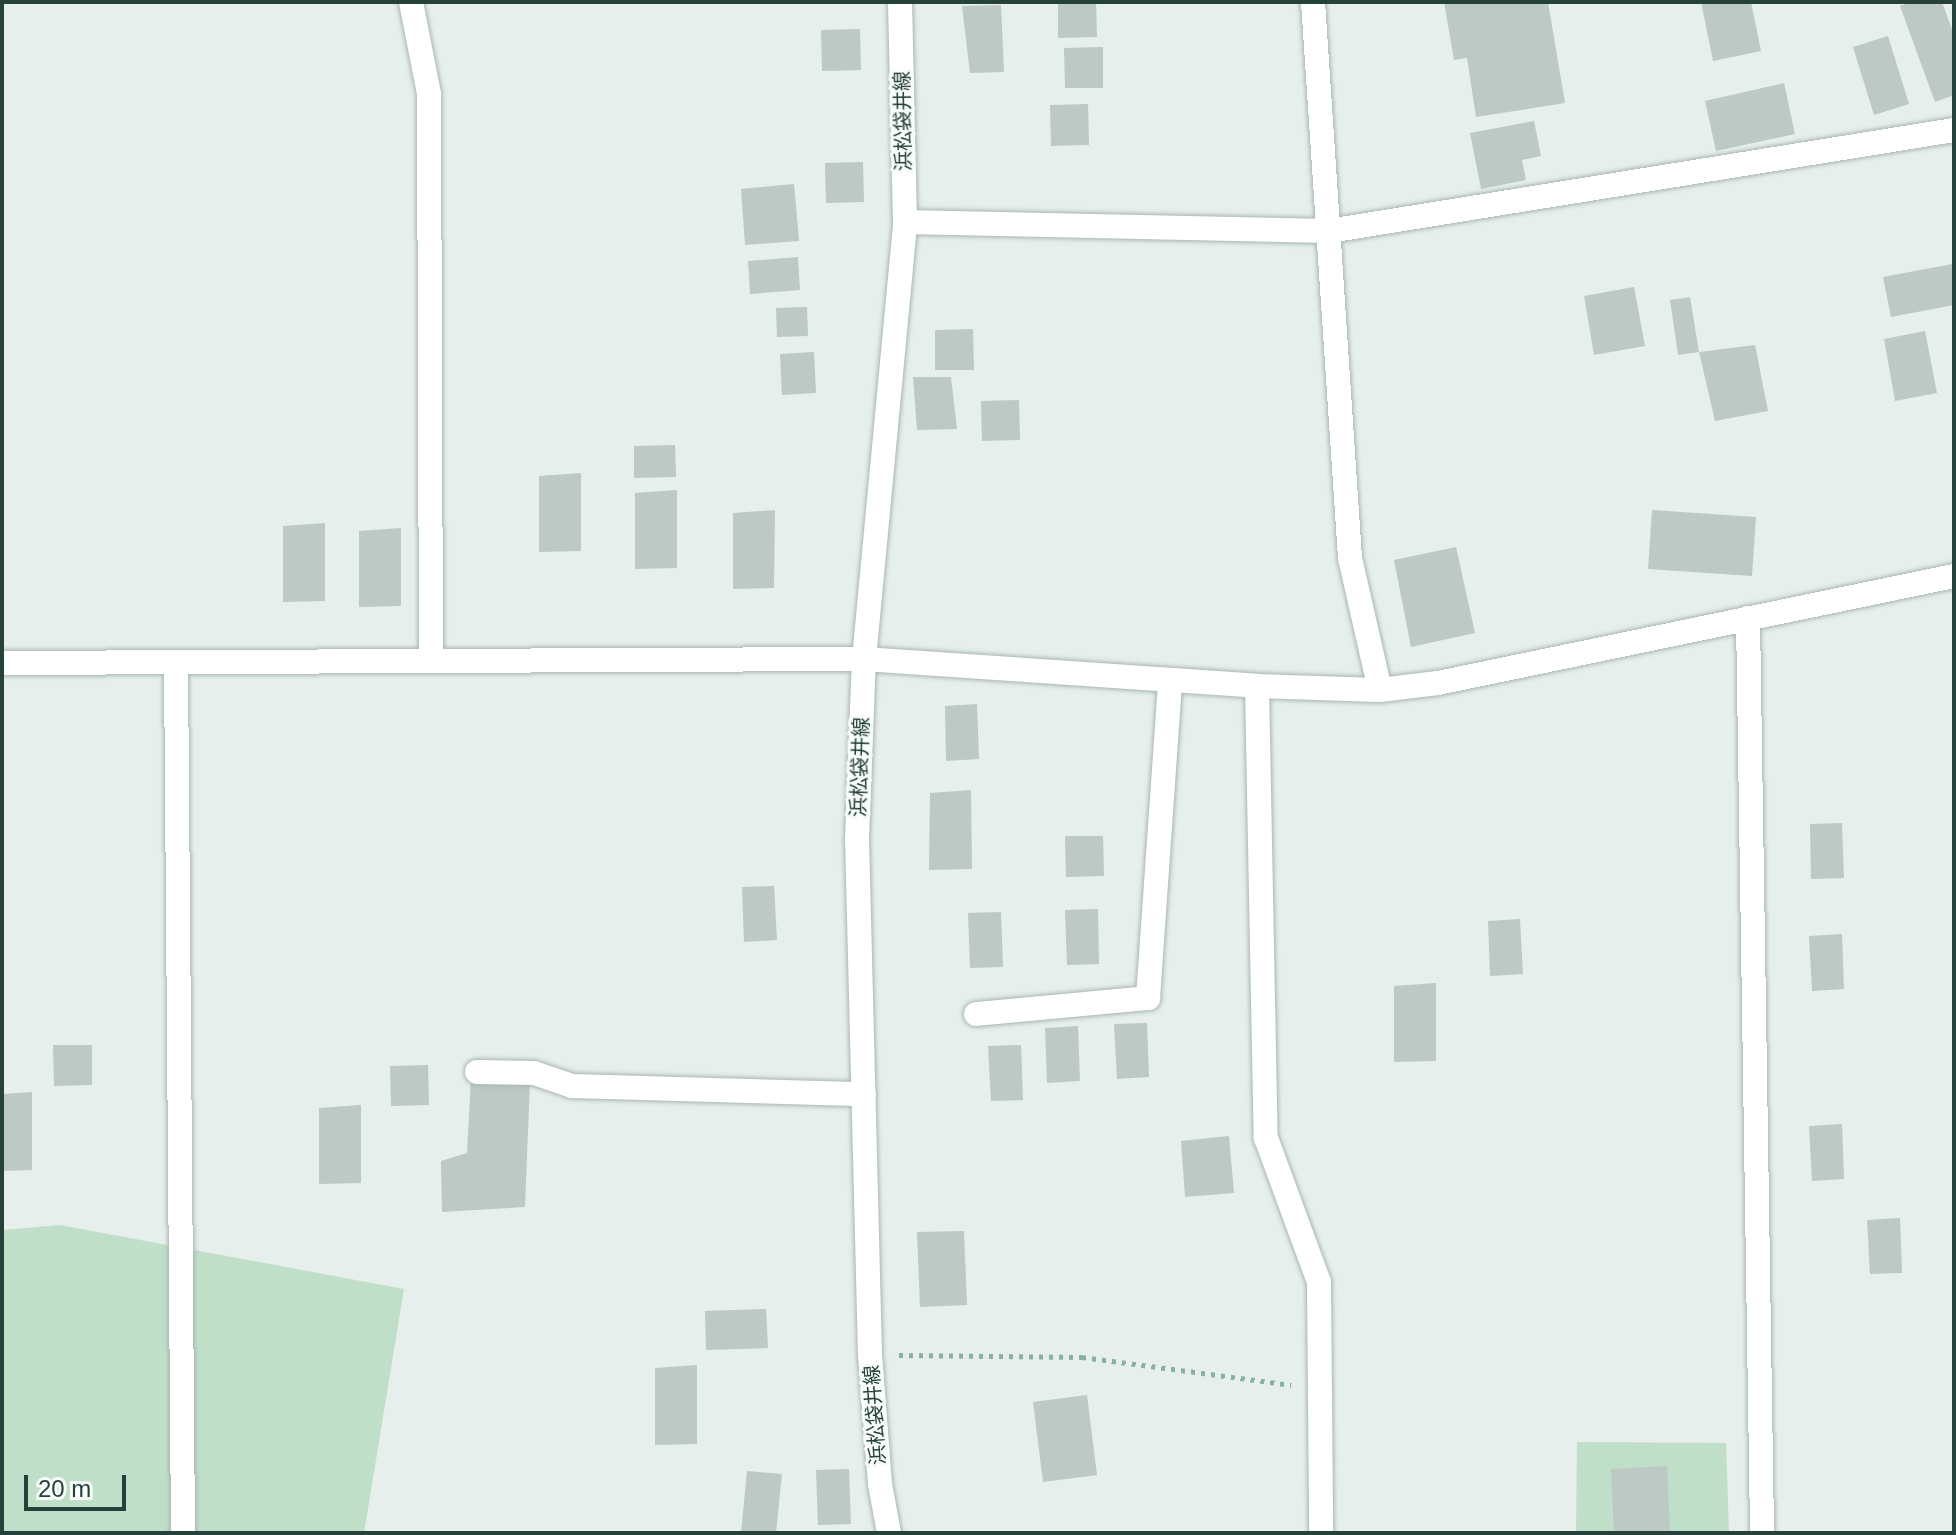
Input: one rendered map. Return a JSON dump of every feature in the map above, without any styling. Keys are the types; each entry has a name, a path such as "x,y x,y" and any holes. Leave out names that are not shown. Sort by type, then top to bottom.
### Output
{"street":[{"path":"411,2 429,94 431,661"},
{"name":"浜松袋井線","path":"889,1533 880,1484 870,1355 857,839 864,659 905,222 900,2"},
{"path":"1313,2 1350,558 1380,690"},
{"path":"905,222 1329,231 1954,130"},
{"path":"2,663 864,659 1170,681 1380,690 1438,683 1954,576"},
{"path":"1748,618 1762,1533"},
{"path":"176,663 183,1533"},
{"path":"976,1014 1148,998 1170,681"},
{"path":"1257,686 1266,1138 1319,1282 1321,1533"},
{"path":"477,1072 534,1073 572,1086 864,1094"}],"path":[{"path":"870,1355 1082,1357 1320,1389"}],"green space":[{"path":"60,1225 404,1289 364,1533 2,1533 2,1230"},
{"path":"1577,1442 1726,1443 1729,1533 1576,1533"}],"building":[{"path":"1058,2 1096,2 1097,37 1058,38"},
{"path":"1444,2 1548,2 1565,103 1476,117 1467,58 1454,60"},
{"path":"1701,2 1751,2 1761,51 1713,61"},
{"path":"1910,2 1942,2 1954,35 1954,95 1935,102 1900,6"},
{"path":"1001,5 1004,72 970,73 962,6"},
{"path":"860,29 861,70 822,71 821,30"},
{"path":"1888,36 1909,104 1874,115 1853,47"},
{"path":"1103,47 1103,88 1065,88 1064,48"},
{"path":"1784,83 1795,134 1716,151 1705,101"},
{"path":"1088,104 1089,145 1051,146 1050,105"},
{"path":"1534,121 1541,156 1522,160 1526,180 1481,189 1470,133"},
{"path":"863,162 864,202 826,203 825,163"},
{"path":"794,184 799,241 745,245 741,189"},
{"path":"798,257 800,290 750,294 748,261"},
{"path":"1952,264 1954,305 1891,317 1883,277"},
{"path":"1634,287 1645,346 1594,355 1584,296"},
{"path":"1690,297 1699,352 1678,355 1670,300"},
{"path":"807,307 808,336 777,337 776,308"},
{"path":"973,329 974,370 935,370 935,330"},
{"path":"1925,331 1937,393 1895,401 1884,339"},
{"path":"1755,345 1768,411 1715,421 1699,352"},
{"path":"814,352 816,393 782,395 780,354"},
{"path":"913,377 951,377 957,429 917,430"},
{"path":"1019,400 1020,440 982,441 981,401"},
{"path":"675,445 676,477 634,478 634,446"},
{"path":"581,473 581,551 539,552 539,476"},
{"path":"677,490 677,568 635,569 635,493"},
{"path":"775,510 774,588 733,589 733,513"},
{"path":"1652,510 1756,517 1752,576 1648,569"},
{"path":"325,523 325,601 283,602 283,526"},
{"path":"401,528 401,606 359,607 359,531"},
{"path":"1456,547 1475,633 1411,647 1394,560"},
{"path":"977,704 979,759 946,761 945,706"},
{"path":"971,790 972,869 929,870 930,793"},
{"path":"1842,823 1844,878 1811,879 1810,824"},
{"path":"1065,836 1103,836 1104,876 1066,877"},
{"path":"774,886 777,940 744,942 742,887"},
{"path":"1098,909 1099,964 1067,965 1065,910"},
{"path":"1001,912 1003,967 970,968 968,913"},
{"path":"1520,919 1523,974 1490,976 1488,921"},
{"path":"1842,934 1844,989 1812,991 1809,936"},
{"path":"1436,983 1436,1061 1394,1062 1394,986"},
{"path":"1147,1023 1149,1077 1117,1079 1114,1024"},
{"path":"1078,1026 1080,1081 1047,1083 1045,1028"},
{"path":"53,1045 92,1045 92,1085 54,1086"},
{"path":"1021,1045 1023,1100 991,1101 988,1046"},
{"path":"428,1065 429,1105 391,1106 390,1066"},
{"path":"471,1078 530,1081 525,1207 442,1212 441,1161 467,1153"},
{"path":"32,1092 32,1170 2,1171 2,1094"},
{"path":"361,1105 361,1183 319,1184 319,1108"},
{"path":"1842,1124 1844,1179 1812,1181 1809,1126"},
{"path":"1229,1136 1234,1193 1185,1197 1181,1141"},
{"path":"1900,1218 1902,1273 1870,1274 1867,1220"},
{"path":"964,1231 967,1305 920,1307 917,1232"},
{"path":"766,1309 768,1348 706,1350 705,1311"},
{"path":"697,1365 697,1444 655,1445 655,1368"},
{"path":"1087,1395 1097,1475 1043,1482 1033,1402"},
{"path":"1667,1466 1670,1533 1614,1533 1611,1469"},
{"path":"849,1469 851,1524 818,1525 816,1470"},
{"path":"747,1471 782,1474 776,1533 741,1533"}]}
